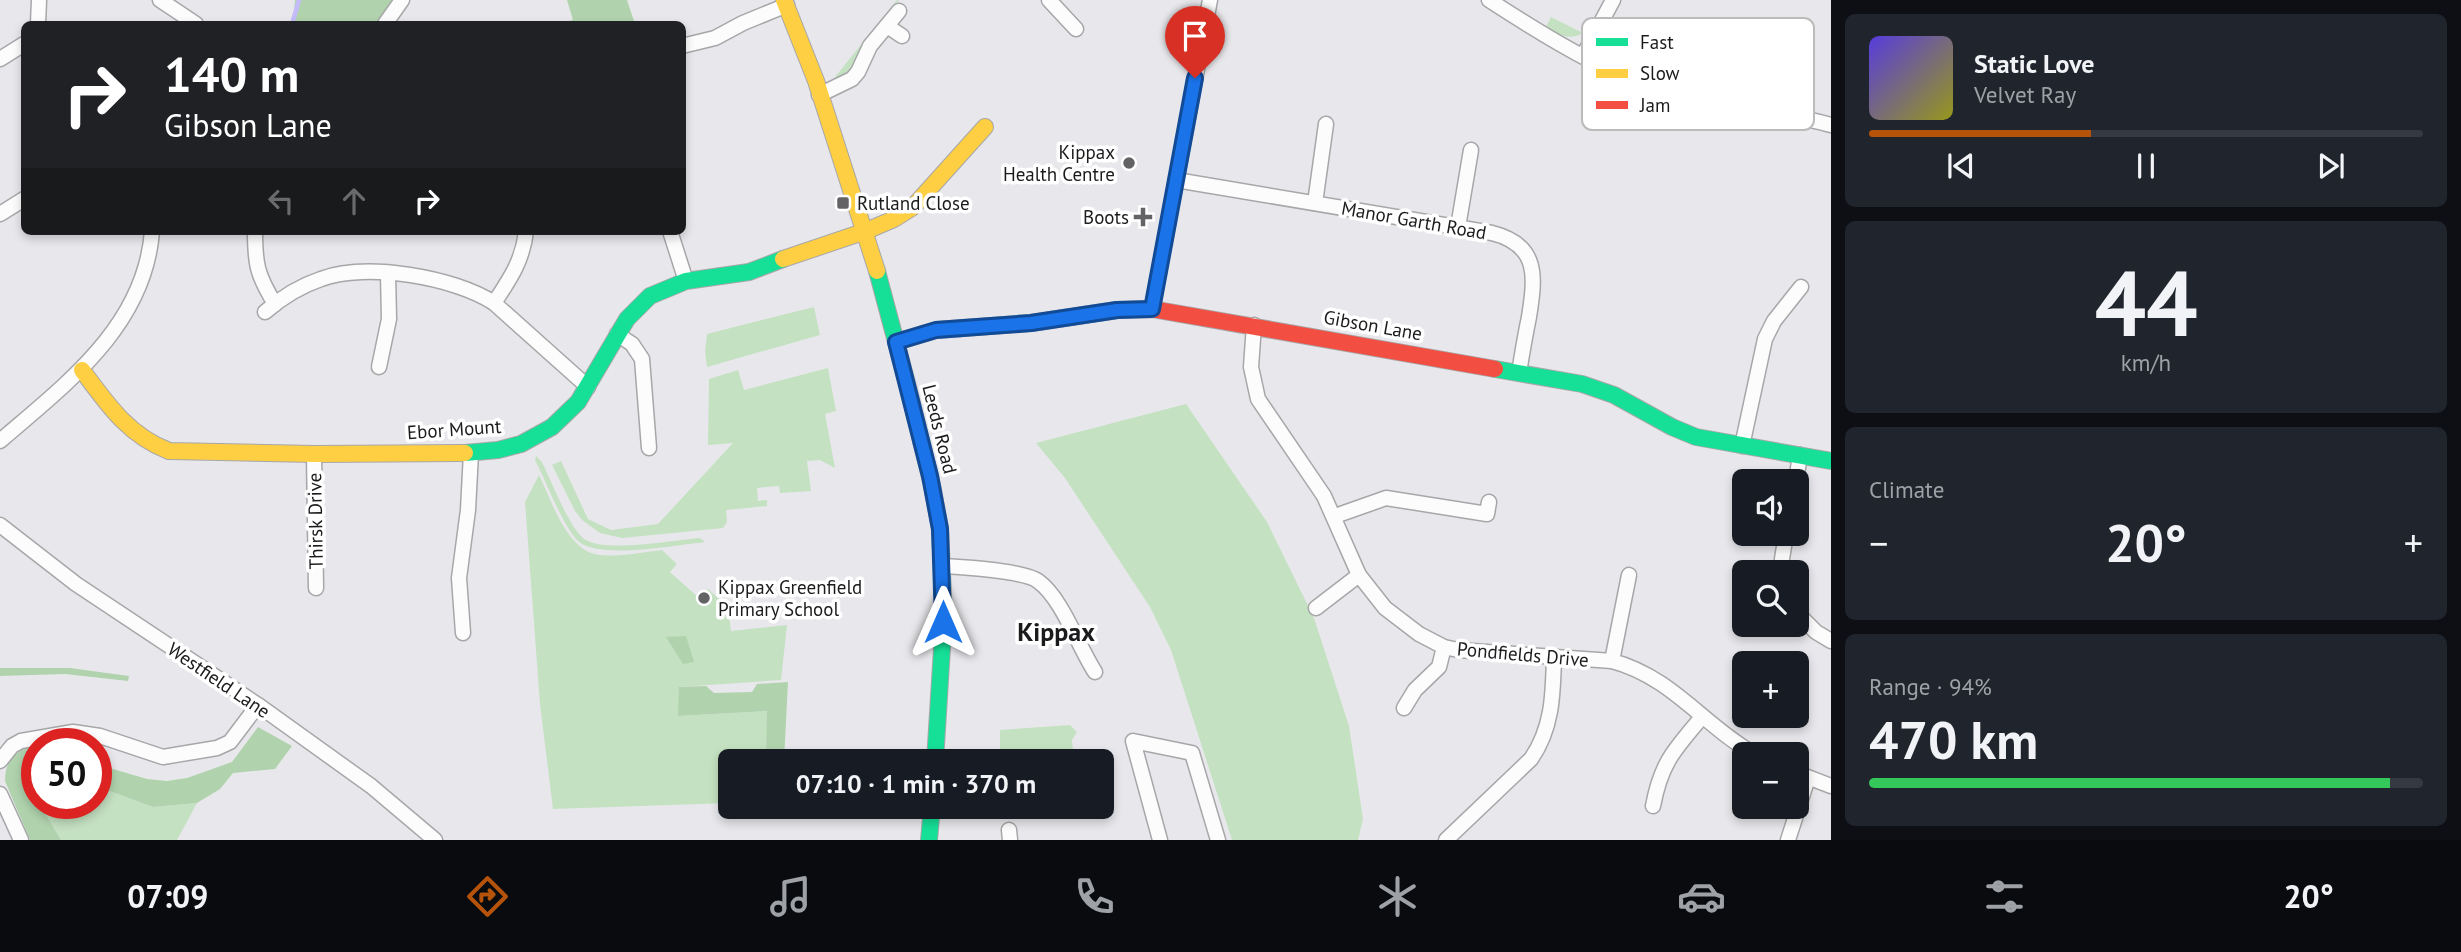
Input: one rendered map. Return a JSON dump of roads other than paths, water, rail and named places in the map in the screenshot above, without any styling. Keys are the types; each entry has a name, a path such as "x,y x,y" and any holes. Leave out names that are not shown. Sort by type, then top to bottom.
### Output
{"street":[{"path":"37,21 39,0"},
{"path":"160,0 191,21"},
{"path":"387,21 402,0"},
{"path":"1049,0 1076,29"},
{"path":"1152,309 1210,0"},
{"path":"1489,0 1582,55"},
{"path":"1603,18 1613,0"},
{"path":"686,45 715,38 785,2"},
{"name":"Leeds Road","path":"785,2 866,232 932,486 943,566 943,644 936,749"},
{"path":"819,95 852,79 870,46 899,11"},
{"path":"887,26 902,36"},
{"path":"0,59 21,46"},
{"path":"1315,203 1326,124"},
{"path":"866,232 905,213 913,206 985,127"},
{"path":"1458,227 1471,150"},
{"name":"Manor Garth Road","path":"1176,180 1492,233 1512,240 1532,265 1534,286 1519,373"},
{"path":"0,214 21,201"},
{"name":"Ebor Mount","path":"82,370 129,431 158,448 181,453 471,453 510,447 542,433 570,411 617,334 639,305 650,296 686,281 749,272 806,250 866,232"},
{"path":"0,441 100,351 129,307 144,273 151,235"},
{"path":"256,235 255,265 270,308 289,294 321,279 337,275 388,274 439,280 481,294 494,303 587,387"},
{"path":"494,303 522,256 525,235"},
{"path":"671,235 686,281"},
{"path":"379,367 389,319 388,274"},
{"path":"1742,446 1765,339 1774,321 1801,287"},
{"name":"Gibson Lane","path":"896,342 936,330 1031,323 1117,310 1152,309 1598,389 1684,433 1708,440 1831,461"},
{"name":"Pondfields Drive","path":"1254,326 1251,367 1258,398 1324,496 1359,575 1375,598 1395,618 1444,647 1612,661 1644,672 1664,684 1735,742"},
{"path":"617,334 632,344 642,359 649,448"},
{"path":"463,633 459,579 468,510 471,453"},
{"name":"Thirsk Drive","path":"314,454 316,589"},
{"path":"1798,469 1800,455"},
{"path":"1335,516 1386,498 1487,514 1489,502"},
{"name":"Westfield Lane","path":"1,529 76,584 258,705 371,786 435,840"},
{"path":"943,566 986,569 1036,579 1052,593 1095,672"},
{"path":"1316,608 1359,575"},
{"path":"1612,661 1629,575"},
{"path":"1809,625 1831,641"},
{"path":"1404,708 1415,690 1440,667 1444,647"},
{"path":"1446,840 1531,759 1537,750 1550,717 1555,656"},
{"path":"0,761 5,753 21,741 73,732 92,733 163,757 217,748 224,746 234,737 258,705"},
{"path":"1653,806 1657,783 1668,758 1702,717"},
{"path":"1160,840 1133,741 1192,753 1218,840"},
{"path":"1809,777 1831,786"},
{"path":"0,794 21,840"},
{"path":"929,840 931,819"},
{"path":"1788,840 1793,819"}],"waterway":[{"path":"293,21 299,0"}],"place":[{"name":"Kippax Health Centre","path":"1129,163"},
{"name":"Rutland Close","path":"843,203"},
{"name":"Boots","path":"1143,217"},
{"name":"Kippax Greenfield Primary School","path":"704,598"}],"district":[{"name":"Kippax","path":"1056,631"}]}
